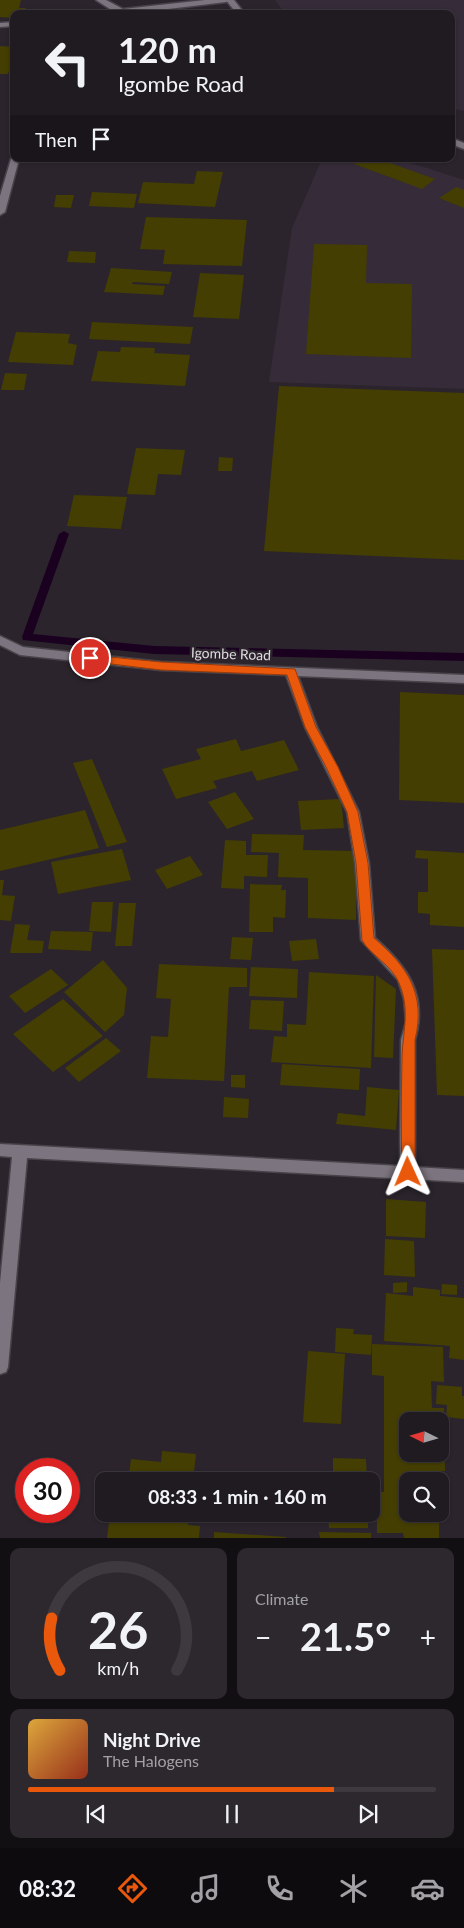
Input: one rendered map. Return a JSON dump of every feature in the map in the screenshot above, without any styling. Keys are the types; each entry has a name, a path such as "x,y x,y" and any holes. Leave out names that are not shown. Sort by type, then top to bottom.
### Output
{"street":[{"path":"100,0 118,10"},
{"path":"130,10 226,0"},
{"path":"230,0 238,10"},
{"path":"0,212 13,162"},
{"name":"Igombe Road","path":"0,640 20,651 161,666 464,679"},
{"path":"291,672 310,727 332,767 353,812 362,863 368,940 385,955 404,978 411,999 413,1022 408,1040 408,1172"},
{"path":"0,1150 464,1176"},
{"path":"0,1367 20,1152"}],"shaded area":[{"path":"275,0 464,0 464,111 455,109 455,10 282,10"},
{"path":"321,162 408,162 464,180 464,389 269,382 292,228"}],"building":[{"path":"0,0 21,0 19,8 26,8 26,10 10,10 10,18 0,17"},
{"path":"0,46 10,47 10,67 8,74 0,74"},
{"path":"357,162 387,162 435,179 422,189 354,164"},
{"path":"197,171 223,172 215,207 138,203 143,182 194,184"},
{"path":"456,187 464,190 464,208 439,198"},
{"path":"92,192 137,194 134,208 89,206"},
{"path":"56,195 74,195 71,208 54,207"},
{"path":"146,217 247,220 242,266 163,264 165,250 140,249"},
{"path":"314,244 367,245 366,283 412,284 411,358 306,354"},
{"path":"69,251 96,252 95,263 67,262"},
{"path":"111,268 172,272 169,284 133,282 132,284 165,286 163,295 104,292"},
{"path":"200,273 244,275 239,319 193,317"},
{"path":"92,322 193,327 190,344 89,339"},
{"path":"16,332 70,334 68,343 77,345 73,365 8,362"},
{"path":"121,347 155,348 154,353 190,355 185,386 91,381 98,351 120,352"},
{"path":"5,373 27,374 24,390 1,390"},
{"path":"279,386 464,393 464,560 264,551"},
{"path":"136,448 185,450 181,475 158,474 155,495 127,494"},
{"path":"219,457 233,458 232,471 218,471"},
{"path":"74,495 127,497 121,529 67,526"},
{"path":"400,692 464,695 464,803 399,800"},
{"path":"236,739 241,751 284,740 299,770 257,781 252,771 213,781 217,788 176,799 162,769 201,759 196,749"},
{"path":"92,759 127,842 107,847 73,763"},
{"path":"235,792 254,819 227,829 208,802"},
{"path":"341,799 344,828 301,830 298,801"},
{"path":"85,810 99,848 0,871 0,830"},
{"path":"252,834 304,835 303,850 356,851 356,920 308,918 308,878 278,877 279,853 251,852"},
{"path":"225,840 246,841 246,855 268,855 267,877 244,876 244,889 221,888"},
{"path":"122,849 131,880 58,894 51,862"},
{"path":"416,850 464,853 464,927 430,925 430,914 418,913 418,892 428,892 428,859 415,858"},
{"path":"190,856 203,875 167,889 155,870"},
{"path":"0,880 4,880 2,895 15,896 11,921 0,920"},
{"path":"250,884 282,885 281,890 286,890 285,918 273,917 273,932 249,932"},
{"path":"92,902 113,902 111,932 89,931"},
{"path":"119,903 136,903 132,946 115,946"},
{"path":"15,924 30,925 27,940 44,941 42,953 10,953"},
{"path":"51,931 93,932 91,951 48,949"},
{"path":"232,937 253,938 251,960 230,959"},
{"path":"316,939 319,959 292,961 289,941"},
{"path":"432,949 464,950 464,1096 437,1095"},
{"path":"103,960 127,988 124,1015 105,1032 64,992"},
{"path":"159,964 247,968 247,987 229,987 224,1081 147,1078 151,1036 168,1037 171,999 156,998"},
{"path":"251,967 298,969 297,998 249,996"},
{"path":"51,969 68,985 25,1013 9,996"},
{"path":"309,972 374,976 371,1068 271,1062 274,1036 287,1037 287,1024 306,1025"},
{"path":"376,975 396,989 393,1058 374,1057"},
{"path":"63,999 103,1036 53,1072 13,1034"},
{"path":"251,1000 284,1001 282,1031 249,1029"},
{"path":"106,1038 121,1051 79,1082 65,1068"},
{"path":"282,1064 360,1069 359,1090 280,1085"},
{"path":"231,1075 245,1075 245,1088 231,1087"},
{"path":"367,1087 399,1090 396,1130 336,1124 338,1113 365,1116"},
{"path":"224,1097 249,1099 248,1118 223,1117"},
{"path":"386,1199 426,1202 425,1238 386,1236"},
{"path":"385,1239 414,1241 415,1277 384,1275"},
{"path":"407,1282 407,1292 393,1293 393,1283"},
{"path":"442,1284 457,1285 457,1295 441,1294"},
{"path":"413,1287 440,1290 440,1296 464,1298 464,1360 449,1358 450,1346 384,1341 386,1293 413,1296"},
{"path":"336,1328 354,1329 353,1334 372,1335 371,1355 335,1352"},
{"path":"372,1344 443,1347 444,1382 431,1381 432,1408 444,1408 444,1412 399,1412 399,1462 445,1462 445,1471 399,1472 399,1522 439,1522 439,1538 404,1538 403,1533 377,1533 377,1522 380,1522 380,1491 384,1492 384,1376 372,1375"},
{"path":"308,1351 345,1354 341,1424 303,1422"},
{"path":"437,1385 462,1387 464,1419 449,1417 449,1412 446,1412 447,1405 436,1404"},
{"path":"162,1451 196,1454 194,1472 129,1472 131,1459 161,1462"},
{"path":"333,1458 366,1459 367,1472 333,1472"},
{"path":"109,1522 189,1522 188,1525 200,1526 199,1538 107,1538"},
{"path":"329,1522 368,1522 368,1528 329,1528"},
{"path":"214,1532 286,1537 286,1538 214,1538"},
{"path":"319,1532 371,1533 371,1538 320,1538"}],"waterway":[{"path":"64,534 27,637 154,650 464,657"}],"route":[{"path":"90,658 161,666 291,672 310,727 332,767 353,812 362,863 367,907 368,940 385,955 404,978 411,999 413,1022 408,1040 408,1172"}]}
